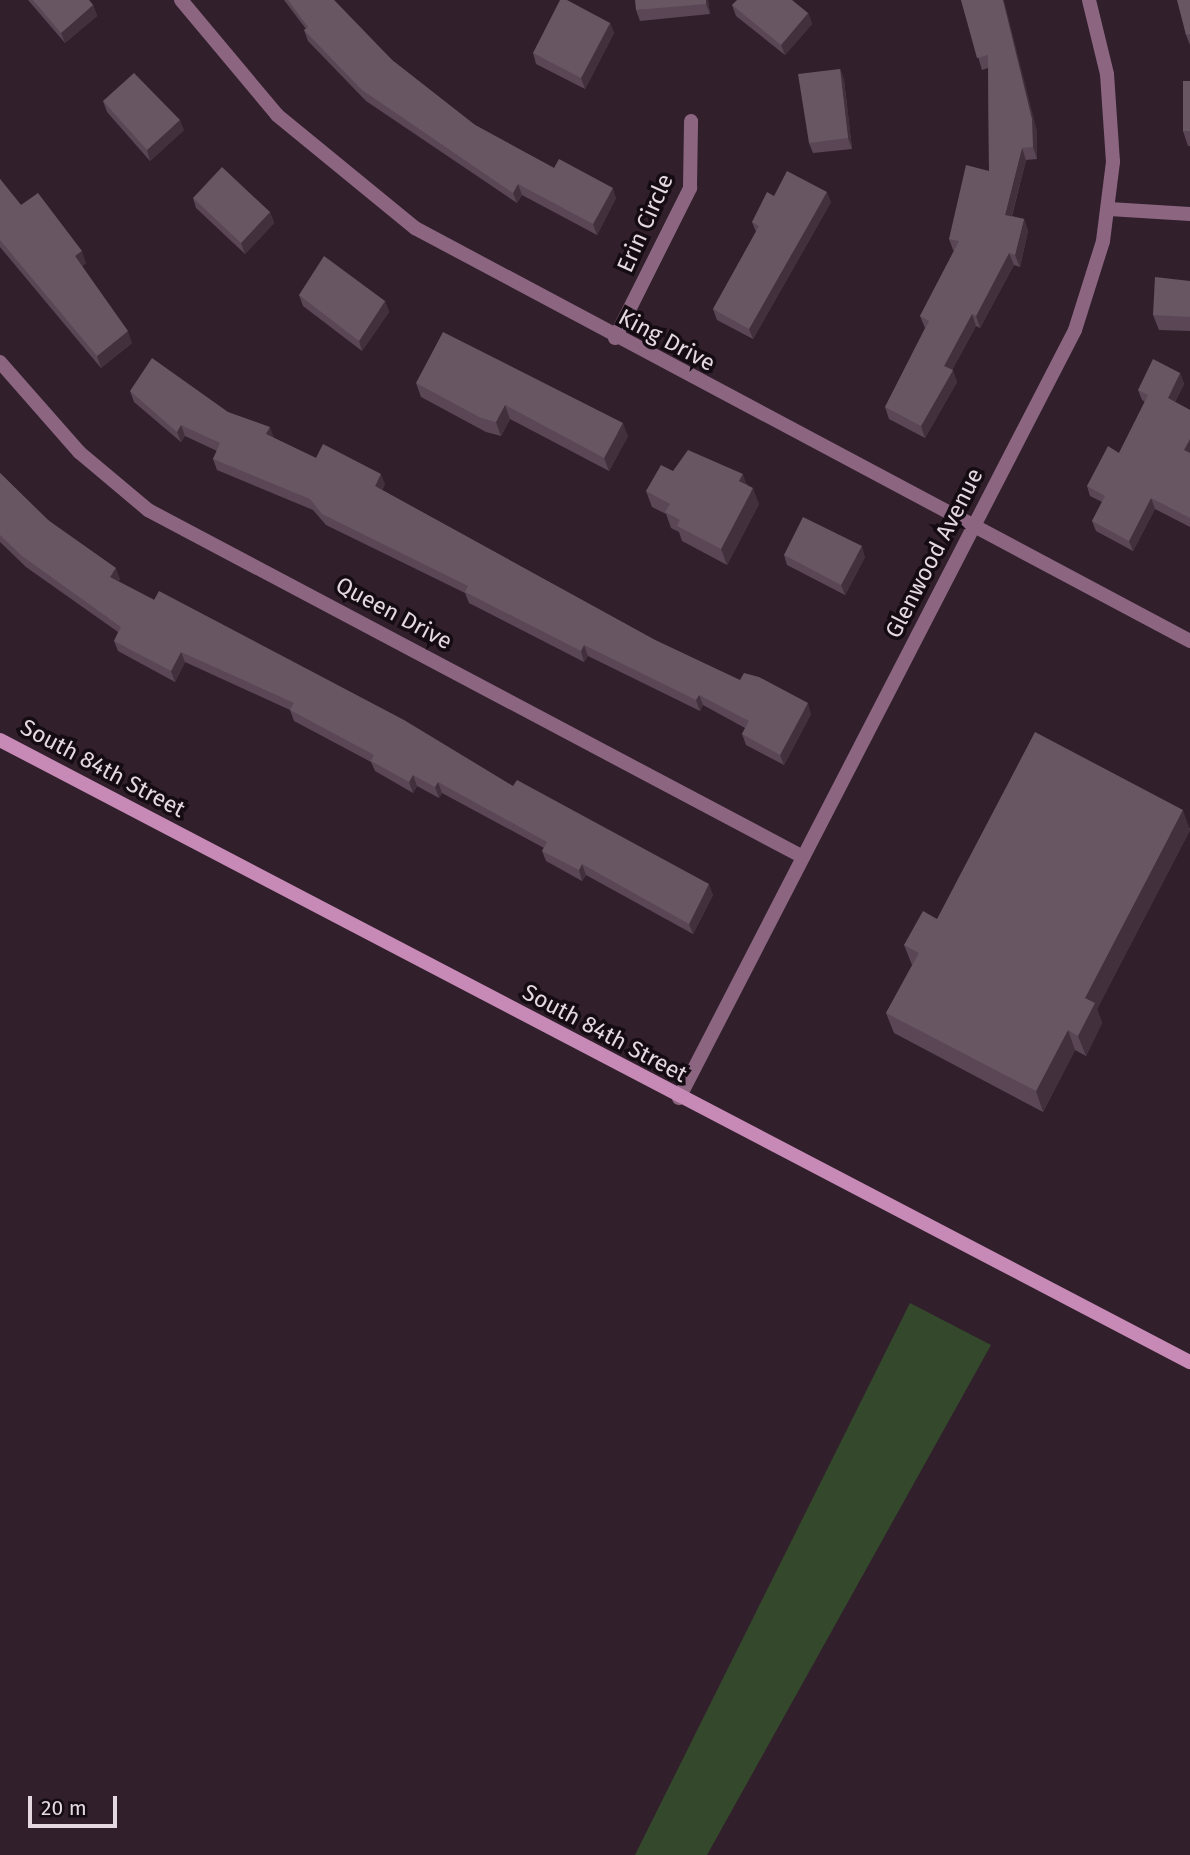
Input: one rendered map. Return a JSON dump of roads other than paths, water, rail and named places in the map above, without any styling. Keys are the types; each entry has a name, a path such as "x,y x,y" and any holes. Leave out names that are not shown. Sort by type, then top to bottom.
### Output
{"street":[{"name":"King Drive","path":"181,0 250,88 340,173 415,228 615,338 1190,640"},
{"name":"Glenwood Avenue","path":"679,1098 1075,330 1109,209 1113,112 1089,0"},
{"name":"Erin Circle","path":"615,338 690,188 691,121"},
{"path":"1109,209 1190,214"},
{"name":"Queen Drive","path":"0,362 79,452 148,510 803,857"},
{"name":"South 84th Street","path":"0,740 679,1098 1190,1362"}]}
